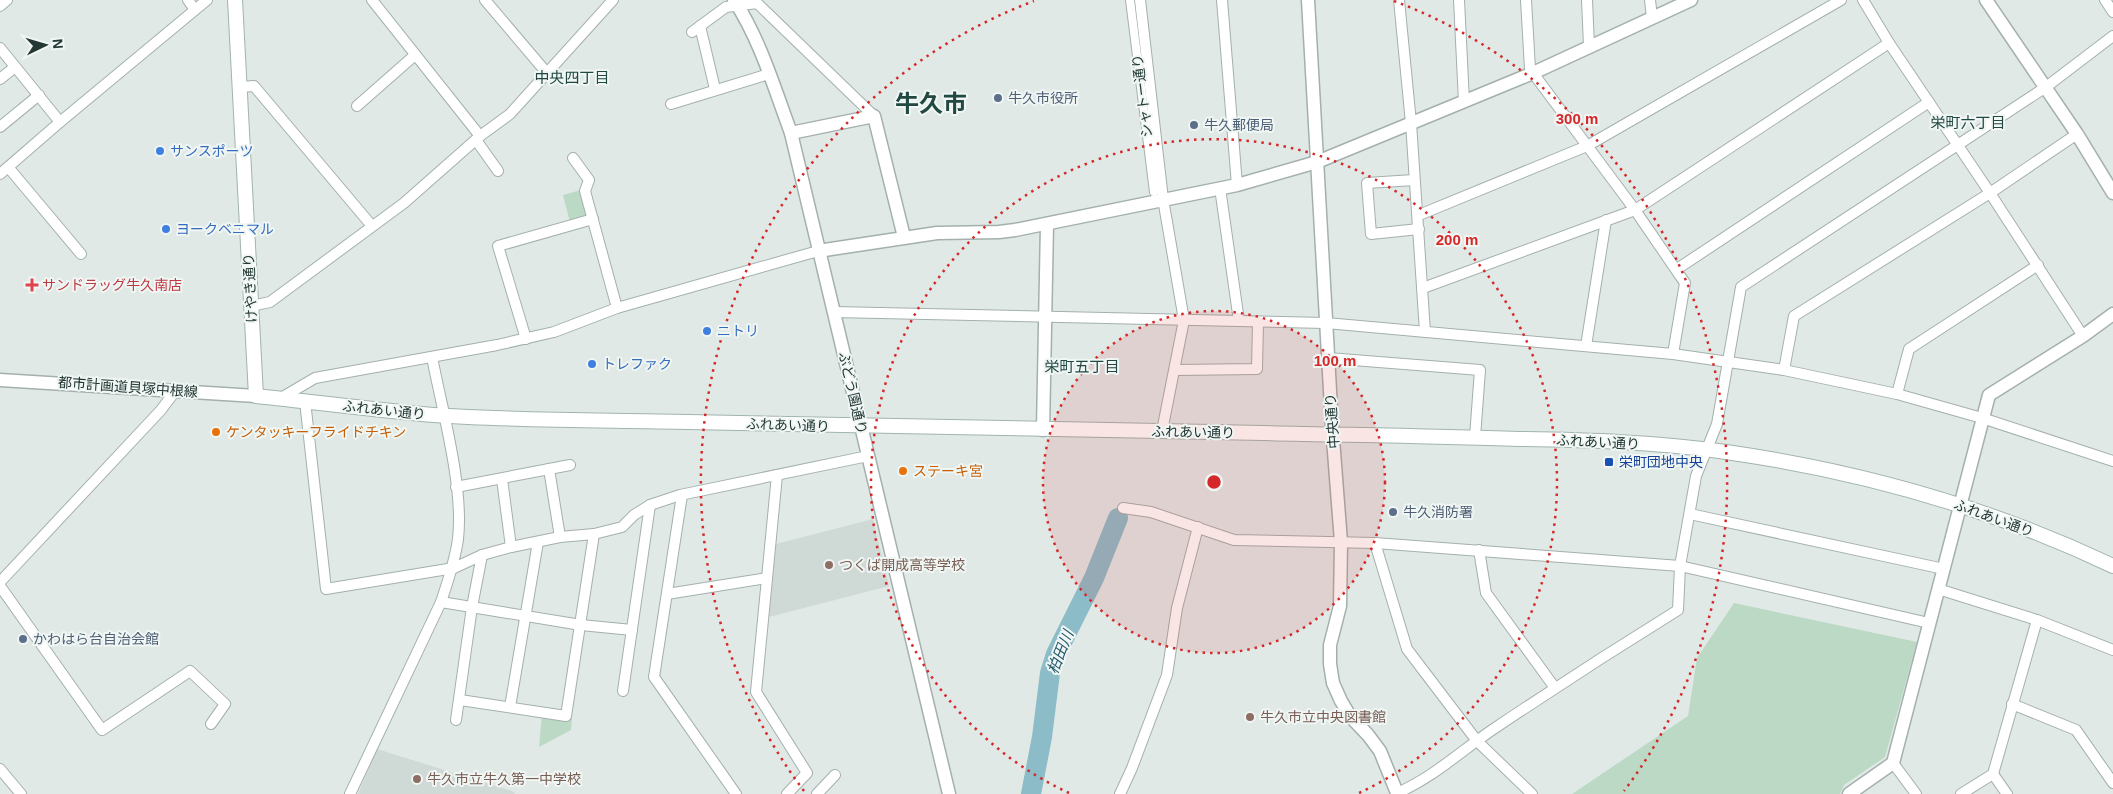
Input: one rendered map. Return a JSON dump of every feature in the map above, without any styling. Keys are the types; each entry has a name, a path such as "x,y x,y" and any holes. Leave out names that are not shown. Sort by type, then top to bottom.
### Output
{"main road":[{"name":"けやき通り","path":"235,0 256,396"},
{"name":"ふれあい通り","path":"256,396 443,416 861,427 1587,440 1706,450 1841,472 1900,487 1960,505 2029,530 2113,566"}],"street":[{"path":"0,6 7,0"},
{"path":"188,0 195,10"},
{"path":"0,174 207,0"},
{"path":"372,0 478,138 498,171"},
{"path":"485,0 546,72"},
{"path":"251,306 270,302 404,203 478,138 510,114 613,0"},
{"name":"シャトー通り","path":"1130,0 1158,196"},
{"path":"1140,0 1158,196 1184,320 1162,431"},
{"path":"1222,0 1238,185"},
{"name":"中央通り","path":"1308,0 1328,358 1341,542 1340,606 1330,645 1330,664 1333,683 1350,716 1380,751 1397,793"},
{"path":"1399,0 1412,123 1414,180 1419,215 1425,332"},
{"path":"1459,0 1464,102"},
{"path":"1526,0 1530,68 1677,269 1685,283 1673,354"},
{"path":"1587,0 1589,46"},
{"path":"1650,0 1652,18"},
{"path":"281,398 315,378 526,339 554,332 617,308 818,251 937,233 999,232 1047,224 1158,196 1238,185 1317,162 1464,102 1533,73 1691,0"},
{"path":"1419,215 1587,146 1841,0"},
{"path":"1863,0 1888,43 2038,265 2083,336"},
{"path":"1986,0 2077,134 2113,192"},
{"path":"2105,0 2113,12"},
{"path":"715,89 696,29 736,2 760,5 874,116 904,237"},
{"name":"ぶどう園通り","path":"736,2 769,74 791,133 949,794"},
{"path":"1397,793 1419,783 1476,740 1678,610 1680,566 1696,476 1717,424 1740,287 1957,144 2046,88 2113,36"},
{"path":"1423,288 1634,210 1888,43"},
{"path":"0,48 60,122"},
{"path":"357,106 415,55"},
{"path":"0,79 15,67"},
{"path":"671,104 769,74"},
{"path":"240,87 254,86 372,226"},
{"path":"0,127 39,95"},
{"path":"1677,269 1929,102"},
{"path":"791,133 874,116"},
{"path":"1784,370 1794,316 1990,193 2077,134"},
{"path":"573,158 589,180 585,191 617,308"},
{"path":"8,167 81,254"},
{"path":"1414,180 1368,184 1371,234 1419,229"},
{"path":"1220,188 1239,321"},
{"path":"526,339 498,246 593,219"},
{"path":"1586,346 1606,220"},
{"path":"1043,430 1047,224"},
{"path":"1898,394 1909,349 2038,265"},
{"path":"834,312 1326,323 1673,354 1784,370 1898,394 1982,418 2113,461"},
{"path":"1849,794 1893,763 1989,395 2083,336 2113,314"},
{"path":"1175,370 1257,369 1258,322"},
{"path":"350,794 442,602 448,577 454,568 458,537 456,487 432,357"},
{"path":"1328,358 1480,370 1475,438"},
{"name":"都市計画道貝塚中根線","path":"0,380 256,396"},
{"path":"0,582 161,410 176,390"},
{"path":"305,401 326,590 454,568 482,555 512,547 560,537 594,534 622,527 634,515 650,505 682,495 868,456"},
{"path":"456,487 570,466"},
{"path":"549,470 560,537"},
{"path":"777,475 756,692 807,773 787,794"},
{"path":"502,478 512,547"},
{"path":"682,495 654,677 736,794"},
{"path":"623,691 650,505"},
{"path":"1124,508 1151,512 1234,540 1375,543 1680,566 1929,623"},
{"path":"1690,514 1944,569"},
{"path":"1120,794 1132,768 1167,675 1177,608 1198,527"},
{"path":"460,700 566,716 594,534"},
{"path":"510,707 538,542"},
{"path":"1375,543 1407,649 1476,740 1532,794"},
{"path":"1479,550 1486,593 1555,688"},
{"path":"456,720 472,608 482,555"},
{"path":"667,594 767,578"},
{"path":"0,586 102,730 190,671 225,704 212,724"},
{"path":"1938,589 2037,620 2113,650"},
{"path":"442,602 581,625 632,630"},
{"path":"1961,794 1993,774 2037,620"},
{"path":"2012,704 2076,730 2113,783"},
{"path":"1893,763 1916,794"},
{"path":"0,769 21,794"},
{"path":"1993,774 2006,794"},
{"path":"817,794 835,775"}],"shaded area":[{"name":"つくば開成高等学校","path":"873,519 889,586 769,617 776,544"},
{"name":"牛久市立牛久第一中学校","path":"377,749 512,791 515,794 358,794"}],"green space":[{"path":"581,190 588,216 570,222 563,195"},
{"path":"1734,603 1917,642 1885,757 1844,785 1840,794 1572,794 1688,716 1697,658"},
{"path":"542,714 572,718 571,730 539,747"}],"water":[{"path":"1039,736 1045,737 1035,794 1028,794"}],"waterway":[{"name":"柏田川","path":"1031,794 1042,737 1050,673 1056,654 1094,578 1118,518"}],"place":[{"name":"牛久市役所","path":"998,98"},
{"name":"牛久郵便局","path":"1194,125"},
{"name":"サンスポーツ","path":"160,151"},
{"name":"ヨークベニマル","path":"166,229"},
{"name":"サンドラッグ牛久南店","path":"32,285"},
{"name":"ニトリ","path":"707,331"},
{"name":"トレファク","path":"592,364"},
{"name":"ケンタッキーフライドチキン","path":"216,432"},
{"name":"栄町団地中央","path":"1609,462"},
{"name":"ステーキ宮","path":"903,471"},
{"name":"牛久消防署","path":"1393,512"},
{"name":"つくば開成高等学校","path":"829,565"},
{"name":"かわはら台自治会館","path":"23,639"},
{"name":"牛久市立中央図書館","path":"1250,717"},
{"name":"牛久市立牛久第一中学校","path":"417,779"}],"district":[{"name":"中央四丁目","path":"572,77"},
{"name":"牛久市","path":"931,103"},
{"name":"栄町六丁目","path":"1968,122"},
{"name":"栄町五丁目","path":"1082,366"}]}
